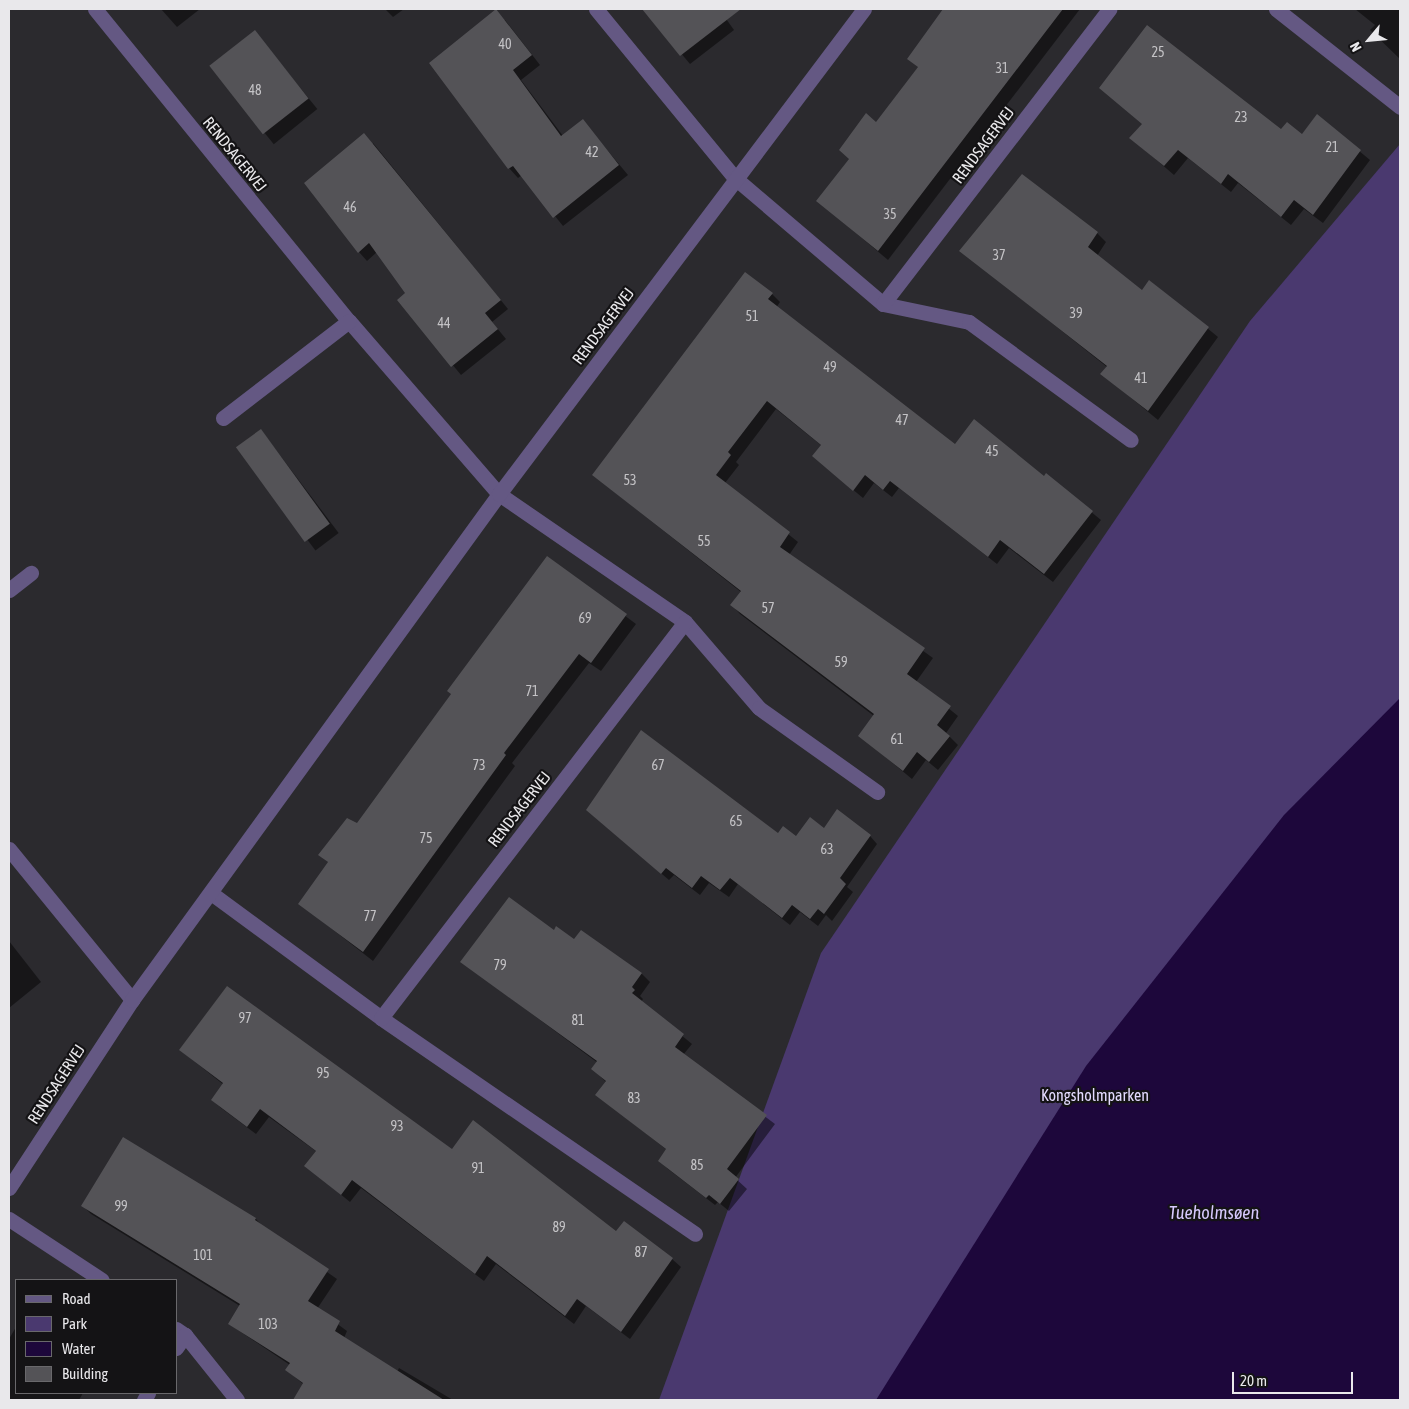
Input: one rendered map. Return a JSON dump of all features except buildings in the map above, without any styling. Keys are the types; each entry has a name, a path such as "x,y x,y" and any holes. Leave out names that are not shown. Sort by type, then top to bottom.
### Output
{"street":[{"name":"RENDSAGERVEJ","path":"95,9 349,321 499,494 685,622 759,708 877,792"},
{"path":"596,9 735,178 883,304 969,322 1131,440"},
{"name":"RENDSAGERVEJ","path":"9,1188 132,1000 499,494 864,9"},
{"name":"RENDSAGERVEJ","path":"883,304 1110,9"},
{"path":"1276,9 1400,107"},
{"path":"223,418 349,321"},
{"path":"9,590 31,573"},
{"name":"RENDSAGERVEJ","path":"381,1018 685,622"},
{"path":"9,849 132,1000"},
{"path":"211,893 381,1018 695,1234"},
{"path":"9,1219 100,1279"},
{"path":"180,1332 237,1400"}],"green space":[{"name":"Kongsholmparken","path":"1400,144 1400,1400 659,1400 821,953 1250,321"}],"water":[{"name":"Tueholmsøen","path":"1400,698 1400,1400 876,1400 1086,1066 1284,815"}]}
